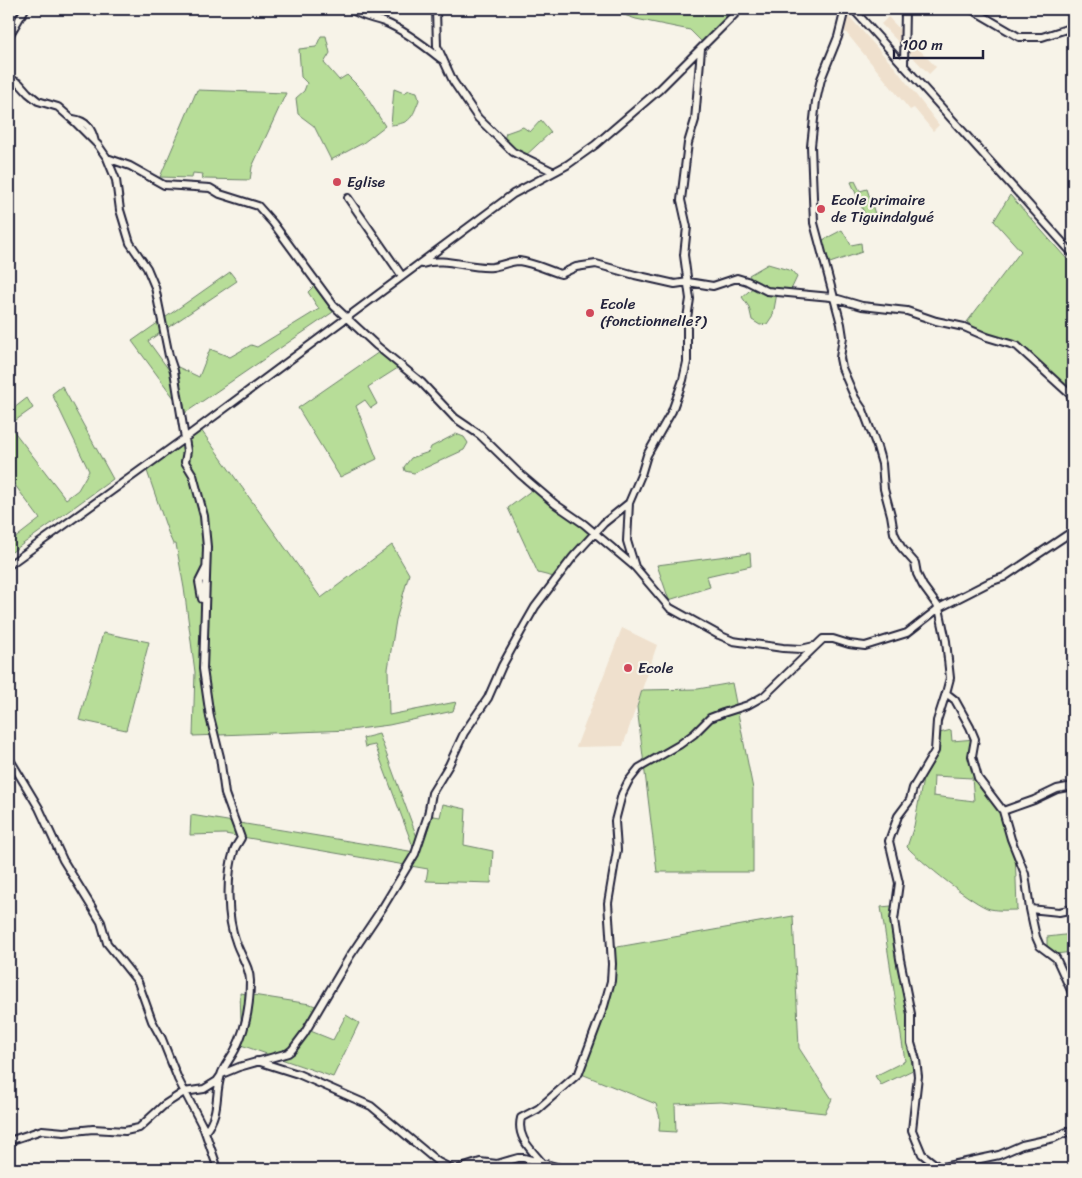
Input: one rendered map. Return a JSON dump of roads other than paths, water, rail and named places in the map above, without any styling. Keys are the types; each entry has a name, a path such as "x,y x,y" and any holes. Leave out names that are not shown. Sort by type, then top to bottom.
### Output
{"street":[{"path":"9,36 25,9"},
{"path":"352,9 364,17 385,23 416,40 442,60"},
{"path":"436,9 437,46 442,60 453,81 478,118 513,152 554,172"},
{"path":"9,565 185,438 513,194 554,172 595,145 659,90 740,9"},
{"path":"844,9 838,37 821,79 816,101 811,146 814,223 842,324 843,337 840,358 842,368 855,398 863,410 877,447 882,464 884,489 894,533 901,548 915,563 917,574 923,586 939,608 946,641 950,678 937,721 935,751 913,788 910,800 898,816 889,841 899,883 895,927 911,1014 911,1043 918,1076 912,1130 922,1154 938,1169 999,1155 1022,1145 1054,1138 1073,1129"},
{"path":"853,9 1073,254"},
{"path":"904,66 905,9"},
{"path":"971,9 984,15 1019,38 1042,37 1073,27"},
{"path":"635,567 627,542 629,504 647,454 672,411 687,362 687,318 690,300 684,255 687,226 681,200 688,143 695,120 701,49"},
{"path":"9,78 20,84 38,101 58,107 96,143 108,158 116,180 120,210 130,243 147,268 155,287 169,356 174,371 187,452 185,462 193,475 204,516 207,565 203,669 225,794 241,838 234,851 229,876 230,922 236,942 245,961 250,981 244,1030 235,1051 217,1081 204,1089 184,1092 164,1106 139,1128 125,1131 93,1129 64,1132 42,1130 9,1141"},
{"path":"108,158 130,166 164,185 210,188 220,194 258,206 273,223 334,306 420,382 455,418 480,435 521,475 555,504 635,567 670,608 719,635 746,644 801,649 815,646"},
{"path":"348,198 402,276"},
{"path":"416,266 438,260 471,267 493,267 517,261 561,274 576,267 596,264 675,284 688,282 713,286 737,278 768,291 835,298 862,306 907,311 936,322 964,327 987,337 1017,346 1073,397"},
{"path":"222,1074 257,1061 288,1054 304,1034 350,956 415,854 428,815 432,793 449,765 464,733 482,709 502,666 523,628 573,557 604,523 629,504"},
{"path":"543,1164 525,1142 518,1128 521,1118 538,1109 579,1073 604,1006 611,981 612,964 608,903 617,850 615,821 622,794 628,782 639,768 679,745 694,734 710,718 748,705 764,696 823,639 833,639 865,646 907,633 939,608 1010,573 1073,531"},
{"path":"946,693 955,700 975,739 972,756 978,778 1003,810 1011,839 1025,874 1036,937 1040,946 1056,958 1073,995"},
{"path":"9,758 39,808 63,860 101,922 107,943 138,982 152,1021 162,1039 184,1092 205,1132 218,1169"},
{"path":"1003,810 1057,789 1073,786"},
{"path":"1030,908 1059,912 1073,909"},
{"path":"257,1061 298,1074 371,1106 438,1162 452,1169"},
{"path":"205,1132 216,1114 222,1074"},
{"path":"458,1169 480,1162 497,1164 518,1158 532,1159 564,1169"}],"place":[{"name":"Eglise","path":"337,182"},
{"name":"Ecole primaire de Tiguindalgué","path":"821,209"},
{"name":"Ecole (fonctionnelle?)","path":"590,313"},
{"name":"Ecole","path":"628,668"}]}
